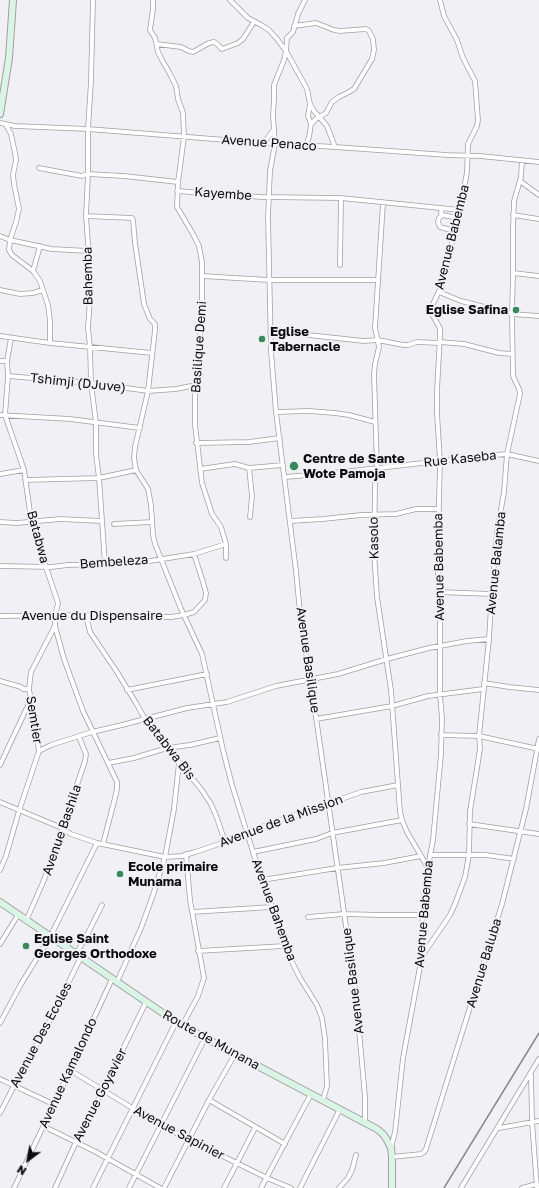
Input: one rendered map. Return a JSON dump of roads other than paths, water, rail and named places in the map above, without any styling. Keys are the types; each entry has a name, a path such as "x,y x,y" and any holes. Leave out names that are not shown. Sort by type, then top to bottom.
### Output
{"main road":[{"path":"0,114 9,58 13,0"},
{"name":"Route de Munana","path":"0,902 182,1026 365,1122 383,1134 391,1148 392,1188"}],"street":[{"name":"Bahemba","path":"93,0 86,216 91,284 88,328 105,564"},
{"name":"Basilique Demi","path":"153,0 150,30 157,44 158,52 176,86 178,99 183,113 184,137 177,191 177,207 199,246 202,262 201,327 196,385 196,443 202,483 212,514 221,527 226,544 226,558"},
{"path":"230,0 248,18 269,30 286,51 307,89 310,104 327,126 334,147"},
{"name":"Avenue Basilique","path":"305,0 298,14 293,32 286,41 284,60 274,85 273,116 275,144 270,170 269,197 270,332 276,412 285,477 300,613 311,679 356,996 365,1096 365,1122"},
{"name":"Avenue Babemba","path":"391,1148 395,1132 403,1058 422,956 421,938 427,866 433,840 441,735 440,621 438,592 440,461 436,413 440,328 433,316 432,311 433,304 439,292 460,210 467,172 468,144 477,126 478,120 475,81 463,58 457,40 444,16 440,0"},
{"path":"157,44 181,47 194,52 209,43 214,42 222,49 238,43 243,39 254,22"},
{"path":"294,26 316,23 340,31 366,29 369,31 373,39 374,50 372,59 354,89 348,94 339,97 332,102 326,113 311,124"},
{"path":"306,145 311,124 308,116 310,104"},
{"name":"Avenue Penaco","path":"0,123 6,125 88,129 264,144 306,145 447,155 467,155 539,162"},
{"path":"6,125 11,134 15,153 16,160 13,175 19,209 10,240 9,250 10,253 33,271 44,290 50,321 50,343"},
{"path":"264,144 274,129"},
{"name":"Avenue Balamba","path":"422,956 447,919 455,904 465,877 469,855 470,811 480,748 479,736 498,532 504,492 507,454 520,394 513,376 512,314 513,216 515,194 520,181 522,160"},
{"path":"39,168 82,176 88,174 124,176 178,182"},
{"path":"520,181 539,195"},
{"name":"Kayembe","path":"177,191 269,197 341,198 460,210"},
{"path":"340,266 341,198"},
{"name":"Kasolo","path":"383,203 375,328 379,347 374,374 377,468 375,476 374,552 377,597 387,659 392,706 402,820 407,832 427,866"},
{"path":"442,208 442,215 438,222 440,227 455,231"},
{"path":"442,215 458,218"},
{"path":"25,480 99,478 136,470 134,458 135,447 148,391 155,326 154,322 150,319 144,304 132,219 86,216"},
{"path":"513,216 539,219"},
{"path":"0,236 10,240 52,249 88,251"},
{"path":"33,271 40,246"},
{"path":"513,273 539,276"},
{"path":"202,276 269,280 378,280"},
{"path":"0,290 20,294 44,290"},
{"path":"439,292 461,301 512,314 539,316"},
{"path":"270,332 364,341 378,340 403,345 417,342 464,344 495,352 512,354"},
{"path":"0,336 50,343 152,353"},
{"name":"Batabwa","path":"11,338 7,361 8,376 5,415 24,470 30,512 58,603 55,616 55,626 64,659 83,711 117,782 117,788 102,844"},
{"path":"0,361 7,361"},
{"name":"Tshimji (DJuve)","path":"8,376 91,383 148,391 176,389 196,385"},
{"path":"276,412 309,411 335,413 375,422"},
{"path":"0,415 70,419 140,428"},
{"path":"196,443 249,442 280,438"},
{"name":"Rue Kaseba","path":"285,477 507,454 539,461"},
{"path":"200,469 235,464 248,468 283,465"},
{"path":"248,468 252,496 250,517"},
{"path":"0,474 24,470"},
{"name":"Avenue Bahemba","path":"136,470 148,489 155,544 166,573 202,654 220,738 232,785 284,946 300,978 317,1005 322,1018 325,1039 326,1086 324,1100"},
{"path":"290,521 374,514 396,514 416,509 439,509"},
{"path":"0,522 17,524 60,519 102,521"},
{"path":"114,524 152,522"},
{"name":"Bembeleza","path":"0,566 46,567 137,563 194,554 226,544"},
{"path":"184,615 194,612 205,600 206,593 194,554"},
{"path":"438,592 492,594"},
{"name":"Avenue du Dispensaire","path":"0,616 171,617 184,615"},
{"name":"Batabwa Bis","path":"86,616 90,632 111,662 145,719 201,789 211,804 225,842"},
{"name":"Semtier","path":"40,751 29,689 31,672 55,626"},
{"path":"0,870 6,856 19,811 40,751 51,745 92,732 187,708 213,705 245,697 276,686 338,674 387,659 440,646 489,639"},
{"path":"127,690 207,674"},
{"name":"Semtier","path":"0,681 21,687 23,689 29,689"},
{"path":"484,683 539,690"},
{"path":"316,718 392,706 428,696 483,689"},
{"path":"0,765 31,699"},
{"path":"441,735 479,736 538,749"},
{"name":"Avenue Bashila","path":"26,921 44,880 85,760 86,754 79,737"},
{"path":"108,762 134,758 168,748 190,745 220,738"},
{"name":"Avenue Baluba","path":"392,1157 421,1154 426,1149 492,938 514,859 532,780 539,739"},
{"name":"Avenue Kamalondo","path":"14,1188 53,1104 141,928 165,857 174,809 179,763"},
{"name":"Avenue de la Mission","path":"102,844 165,857 186,854 225,842 247,832 361,792 398,785"},
{"path":"0,802 62,828 71,834 102,844"},
{"path":"253,852 316,839 332,833 402,820"},
{"path":"469,824 539,834"},
{"path":"0,1023 21,984 50,937 97,843"},
{"path":"182,1026 198,996 204,978 190,900 186,854"},
{"path":"430,855 486,855 514,859"},
{"path":"262,880 337,868 384,863 421,856"},
{"name":"Avenue Des Ecoles","path":"0,1113 48,1024 86,937 102,905"},
{"path":"192,912 272,907"},
{"path":"308,917 344,914 423,916"},
{"path":"0,944 18,915"},
{"path":"198,951 284,946"},
{"name":"Avenue Goyavier","path":"55,1188 76,1142 146,1002"},
{"path":"92,1188 176,1022"},
{"path":"128,1188 205,1038"},
{"path":"164,1188 234,1054"},
{"path":"461,1188 539,1060"},
{"name":"Avenue Sapinier","path":"70,1070 160,1125 267,1178 291,1188"},
{"path":"522,1188 538,1186 532,1122 531,1074"},
{"path":"0,1079 53,1104"},
{"path":"261,1188 311,1094"},
{"path":"209,1100 285,1144"},
{"path":"300,1188 340,1109"},
{"path":"498,1128 539,1121"},
{"path":"43,1126 76,1142 160,1188"},
{"path":"224,1188 256,1128"},
{"path":"339,1188 348,1178 356,1155"}],"railway":[{"path":"444,1188 539,1033"}],"place":[{"name":"Eglise Safina","path":"516,310"},
{"name":"Eglise Tabernacle","path":"262,339"},
{"name":"Centre de Sante Wote Pamoja","path":"294,466"},
{"name":"Ecole primaire Munama","path":"120,874"},
{"name":"Eglise Saint Georges Orthodoxe","path":"26,946"}]}
